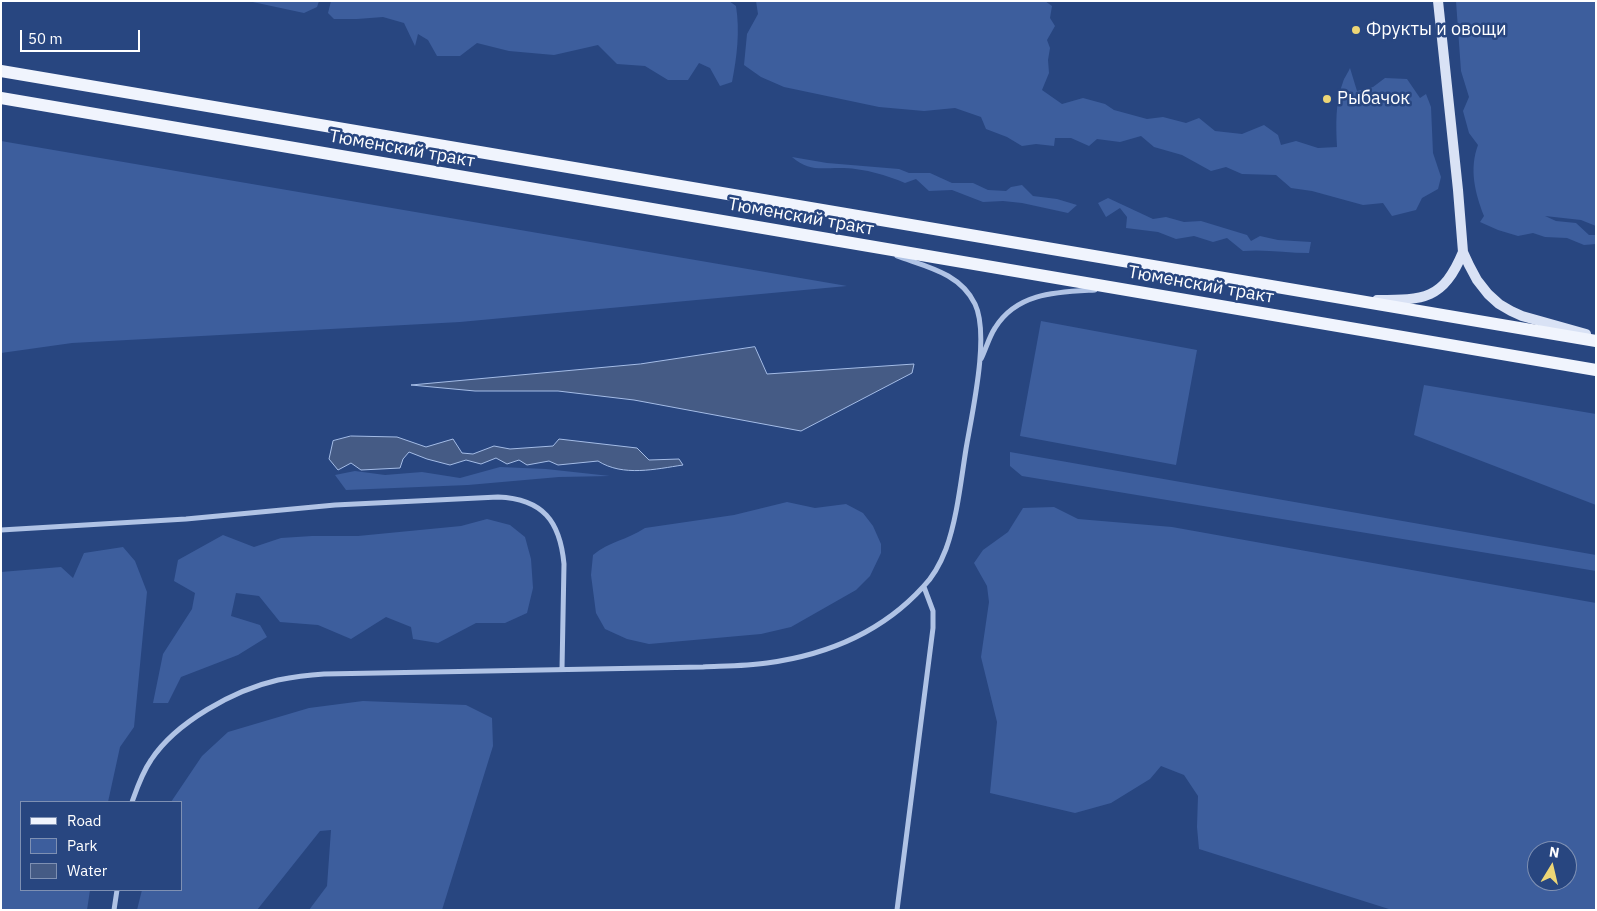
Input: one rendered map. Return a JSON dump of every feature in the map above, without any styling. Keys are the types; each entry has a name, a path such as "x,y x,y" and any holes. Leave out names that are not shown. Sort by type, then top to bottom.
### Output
{"main road":[{"name":"Тюменский тракт","path":"1,71 1596,339"},
{"name":"Тюменский тракт","path":"1,98 1596,370"}],"street":[{"path":"1438,1 1463,252 1477,280 1499,304 1522,316 1596,339"},
{"path":"132,801 139,781 151,760 164,742 180,728 228,699 251,688 268,683 301,676 324,674 722,666 766,663 793,659 833,648 876,628 924,587 936,569 946,548 952,525 980,362 980,316 975,304 961,284 943,272 870,247"},
{"path":"1351,299 1402,300 1427,296 1448,281 1456,270 1463,252"},
{"path":"980,362 994,329 1001,319 1011,309 1023,302 1047,293 1116,289"},
{"path":"1,530 186,519 335,505 515,497 529,502 542,510 557,530 562,548 564,564 562,669"},
{"path":"897,910 933,628 933,611 924,587"},
{"path":"114,910 117,891"}],"green space":[{"path":"248,1 319,1 317,7 304,13"},
{"path":"331,1 729,1 736,6 738,25 737,54 732,82 720,86 710,68 699,63 688,80 668,80 645,66 617,64 598,45 554,55 509,51 477,43 460,56 437,56 428,40 418,34 415,46 404,23 383,17 334,19 328,13"},
{"path":"756,1 1045,1 1052,6 1050,18 1055,26 1047,40 1050,48 1048,60 1049,73 1042,90 1062,104 1083,98 1105,104 1114,110 1147,119 1163,117 1186,123 1199,118 1215,131 1242,134 1264,125 1278,135 1281,145 1296,141 1318,148 1337,147 1337,106 1340,90 1350,68 1357,91 1373,87 1385,78 1407,79 1420,98 1426,94 1431,107 1433,153 1441,177 1438,189 1422,198 1416,210 1392,216 1383,203 1363,205 1312,191 1291,188 1276,175 1242,174 1226,167 1211,171 1182,155 1154,147 1141,136 1120,142 1097,139 1089,146 1071,138 1055,138 1054,146 1036,144 1022,146 1007,137 986,129 981,117 955,108 924,111 879,107 784,87 761,77 744,65 747,34 758,14"},
{"path":"1456,1 1596,1 1596,226 1581,220 1545,216 1556,221 1576,223 1589,235 1596,235 1596,244 1584,245 1567,238 1545,237 1533,233 1518,236 1480,222 1484,216 1474,181 1475,154 1478,145 1469,133 1463,111 1469,97 1461,71"},
{"path":"1,141 847,286 460,322 72,343 1,353"},
{"path":"792,157 827,163 899,169 909,173 930,173 952,183 973,183 988,190 1006,191 1011,187 1022,185 1033,196 1057,199 1077,205 1068,213 1022,203 1003,201 983,202 952,190 929,191 916,179 905,183 868,171 811,167"},
{"path":"1108,198 1153,219 1166,217 1184,222 1201,221 1247,235 1251,241 1260,236 1278,240 1311,242 1309,253 1260,250 1243,251 1227,238 1213,242 1194,236 1176,239 1158,232 1126,228 1127,217 1120,208 1106,217 1098,203"},
{"path":"1041,321 1197,350 1176,465 1020,436"},
{"path":"1424,385 1596,414 1596,505 1414,435"},
{"path":"1010,452 1596,555 1596,571 1022,476 1010,466"},
{"path":"500,467 546,469 610,476 559,477 468,485 346,490 335,475 355,471 385,475 422,472 460,478"},
{"path":"787,502 815,508 846,504 863,513 873,526 881,544 881,553 870,576 856,590 791,627 761,634 649,644 627,639 605,629 596,613 591,575 593,555 599,550 645,528 734,515"},
{"path":"1054,507 1078,519 1172,527 1596,603 1596,910 1392,910 1199,849 1197,827 1198,796 1184,775 1161,766 1150,779 1111,803 1075,813 990,793 997,722 981,657 989,602 987,586 974,563 983,550 1008,532 1023,508"},
{"path":"487,519 510,525 525,537 531,559 533,588 527,613 505,623 476,623 438,643 413,639 411,627 386,617 351,639 318,625 280,622 259,596 236,593 231,616 260,625 267,637 238,655 181,677 168,703 153,703 163,654 192,609 195,593 174,581 178,560 223,535 254,547 281,538 358,536 461,526"},
{"path":"123,547 135,561 147,592 134,727 120,747 108,801 20,801 20,891 90,891 87,910 1,910 1,572 61,567 73,578 84,553"},
{"path":"363,701 466,705 492,718 493,746 442,910 309,910 327,886 331,830 320,831 257,910 137,910 142,891 182,891 182,801 172,801 202,756 228,732 309,708"}],"water":[{"path":"755,347 767,374 914,364 912,373 801,431 634,400 558,391 475,391 411,385 640,364"},
{"path":"351,436 397,437 426,447 453,439 462,453 473,454 494,446 510,449 553,446 559,439 637,448 649,460 679,459 683,465 640,471 618,469 598,461 558,465 549,461 527,465 519,460 507,464 496,458 481,464 466,460 450,465 409,452 403,459 400,468 361,470 351,463 338,470 329,459 333,441"}],"place":[{"name":"Фрукты и овощи","path":"1356,30"},
{"name":"Рыбачок","path":"1327,99"}]}
